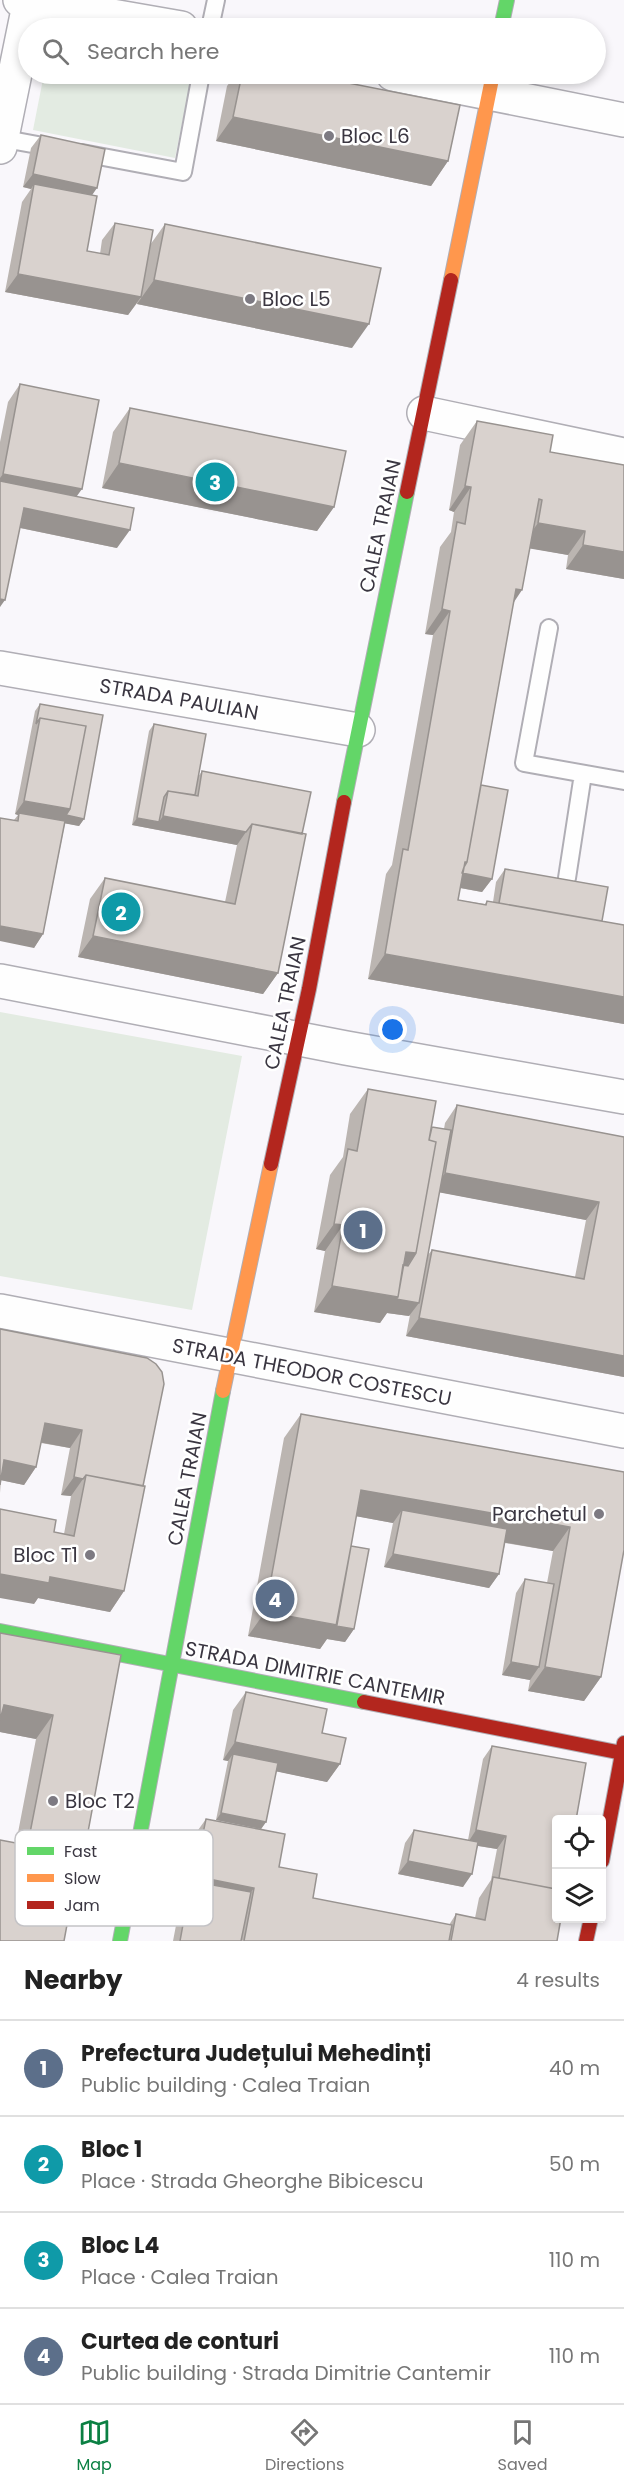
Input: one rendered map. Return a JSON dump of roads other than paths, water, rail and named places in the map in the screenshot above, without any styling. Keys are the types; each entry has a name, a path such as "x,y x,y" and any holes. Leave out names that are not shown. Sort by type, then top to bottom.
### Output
{"street":[{"path":"503,18 507,0"},
{"path":"24,18 27,1 124,18"},
{"path":"1,141 18,49"},
{"name":"CALEA TRAIAN","path":"141,1830 230,1357 298,1039 358,730 491,84"},
{"path":"495,84 624,120"},
{"path":"424,413 624,455"},
{"name":"STRADA PAULIAN","path":"0,668 358,730"},
{"path":"0,981 298,1039 624,1097"},
{"name":"STRADA THEODOR COSTESCU","path":"0,1311 624,1431"},
{"name":"STRADA DIMITRIE CANTEMIR","path":"0,1631 172,1666 623,1748"},
{"path":"606,1840 623,1748"},
{"path":"586,1941 590,1923"},
{"name":"CALEA TRAIAN","path":"120,1941 123,1926"}],"lane":[{"path":"212,18 216,0"},
{"path":"1,141 183,172 199,84"},
{"path":"549,628 524,763 624,781"},
{"path":"567,878 583,774"}],"place":[{"name":"Bloc L6","path":"329,136"},
{"name":"Bloc L5","path":"250,299"},
{"name":"Bloc L4","path":"215,482"},
{"name":"Bloc 1","path":"121,912"},
{"name":"Prefectura Județului Mehedinți","path":"363,1230"},
{"name":"Parchetul","path":"599,1514"},
{"name":"Bloc T1","path":"90,1555"},
{"name":"Curtea de conturi","path":"275,1599"},
{"name":"Bloc T2","path":"53,1801"}]}
